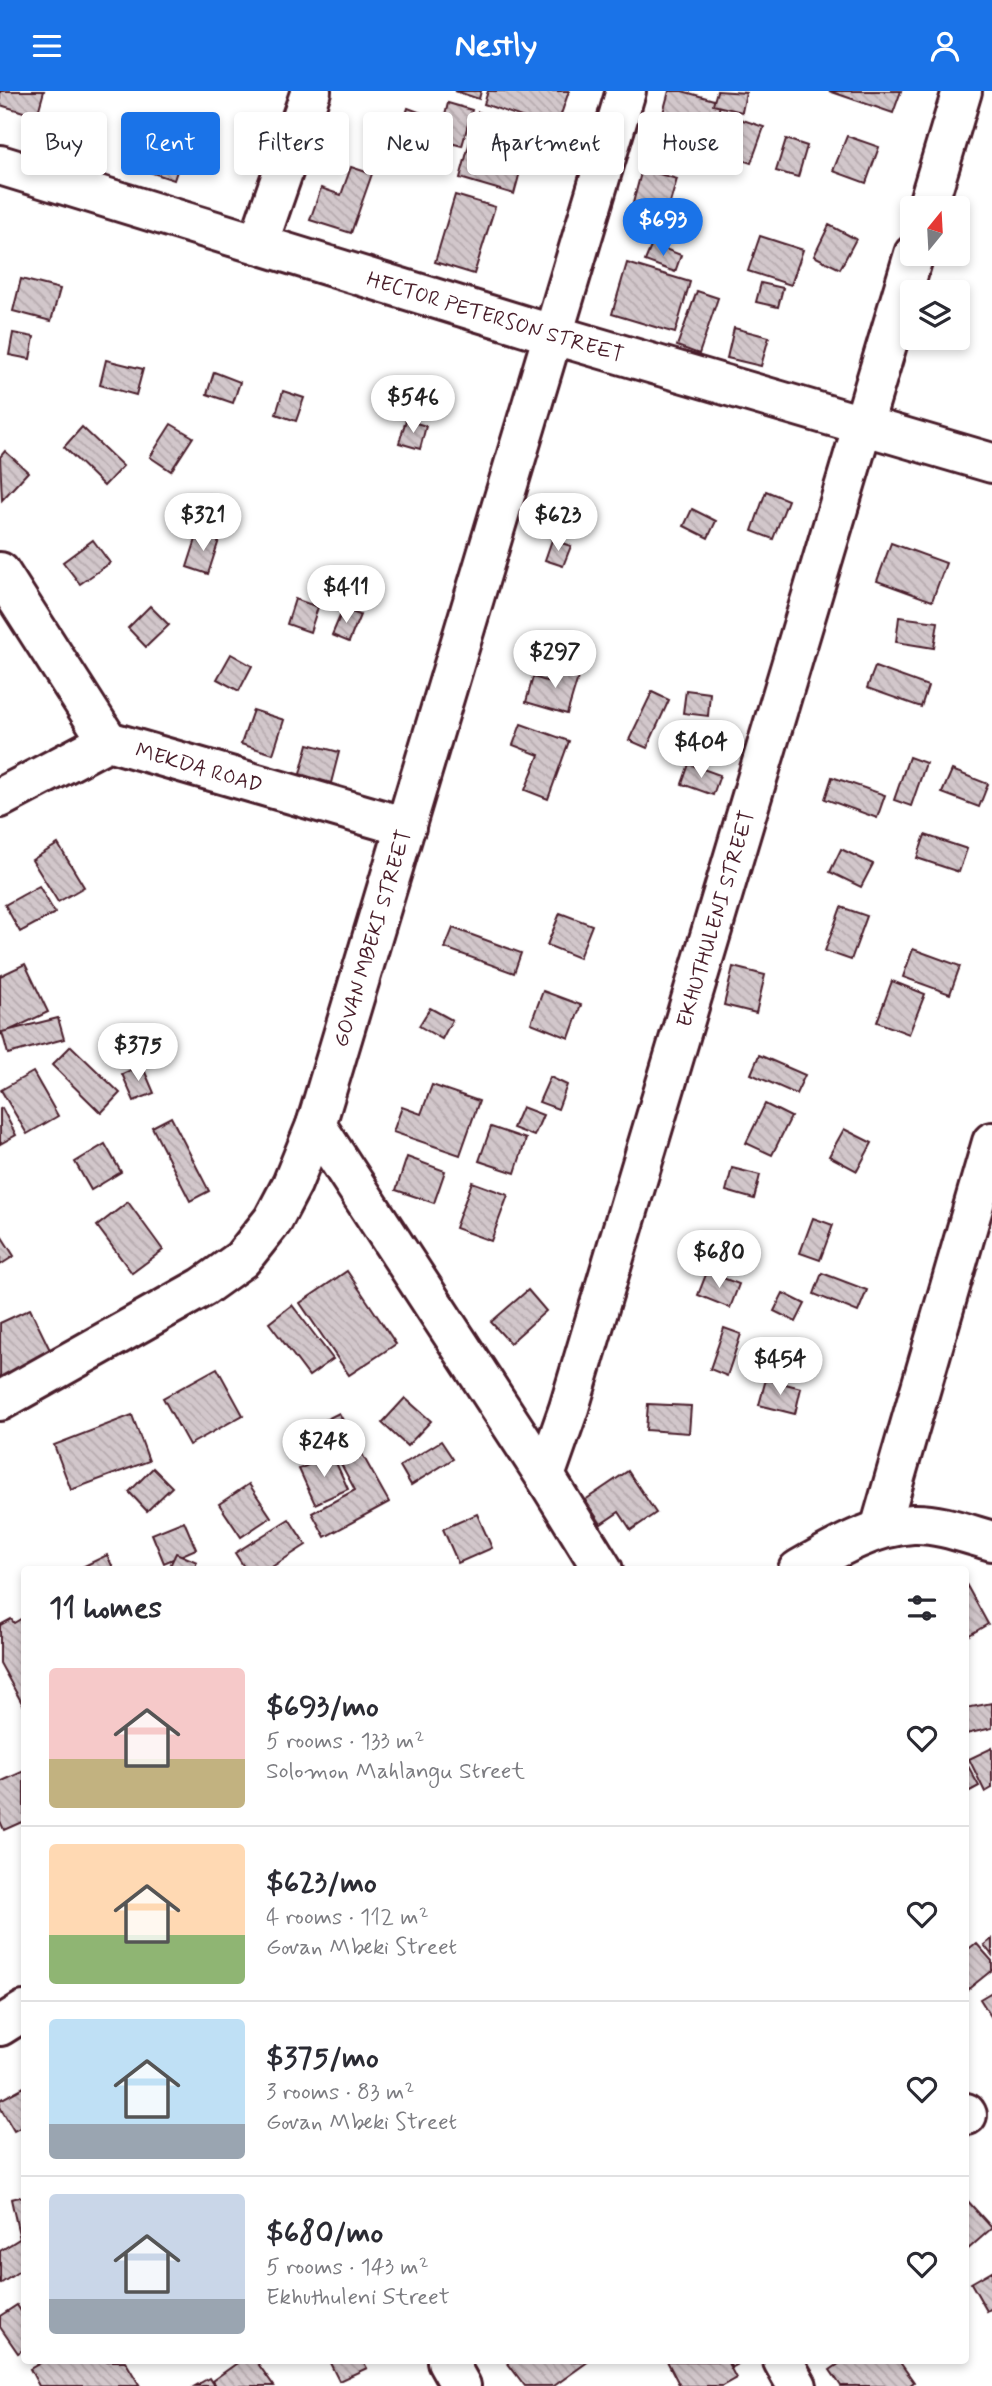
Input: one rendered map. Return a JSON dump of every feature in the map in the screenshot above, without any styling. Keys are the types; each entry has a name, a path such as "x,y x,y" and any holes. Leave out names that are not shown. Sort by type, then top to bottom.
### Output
{"street":[{"path":"258,244 311,91"},
{"name":"GOVAN MBEKI STREET","path":"0,1401 203,1287 242,1259 273,1220 292,1184 316,1125 626,91"},
{"path":"931,196 962,91"},
{"name":"HECTOR PETERSON STREET","path":"0,165 551,334 992,463"},
{"name":"EKHUTHULENI STREET","path":"545,1476 569,1408 910,266"},
{"path":"0,572 108,741"},
{"name":"MEKDA ROAD","path":"0,798 108,741 407,827"},
{"path":"316,1125 545,1476 601,1566"},
{"path":"880,1529 992,1143"},
{"path":"806,1566 880,1529 914,1524 942,1527 992,1541"},
{"path":"0,2026 21,2013"},
{"path":"449,2364 461,2386"},
{"path":"785,2364 797,2386"}],"building":[{"path":"0,91 44,91 38,112 24,112 0,105"},
{"path":"455,91 481,91 479,99"},
{"path":"488,91 569,91 562,112 507,112 484,104"},
{"path":"669,91 682,91 721,102 718,112 663,112"},
{"path":"717,91 746,93 742,112 713,105"},
{"path":"829,91 901,91 893,113"},
{"path":"448,103 472,110 467,112 467,128 462,146 453,144 453,112 446,112"},
{"path":"743,120 764,127 751,163 743,160"},
{"path":"847,136 879,147 866,183 833,171"},
{"path":"786,139 807,146 798,177 776,171"},
{"path":"467,152 467,175 519,175 514,194 460,178"},
{"path":"351,167 363,171 363,175 372,175 351,233 310,220 321,188 341,195"},
{"path":"159,175 176,175 174,180"},
{"path":"640,175 663,175 677,179 667,213 633,203"},
{"path":"455,195 495,207 474,274 435,262"},
{"path":"829,225 856,239 840,269 814,256"},
{"path":"760,236 803,250 791,285 748,271"},
{"path":"652,244 681,255 675,272 645,261"},
{"path":"627,263 690,282 675,333 612,314"},
{"path":"21,279 60,289 51,321 13,311"},
{"path":"761,283 783,288 778,307 756,302"},
{"path":"697,291 718,298 699,354 677,346"},
{"path":"734,328 769,337 761,366 727,358"},
{"path":"13,333 34,337 30,359 9,355"},
{"path":"106,360 143,369 136,395 100,385"},
{"path":"214,372 240,382 233,403 207,394"},
{"path":"283,391 304,398 296,421 276,414"},
{"path":"406,420 426,426 420,449 399,443"},
{"path":"171,424 193,437 171,471 150,457"},
{"path":"82,427 123,466 104,486 64,447"},
{"path":"5,451 28,472 2,500 0,457"},
{"path":"766,491 788,500 773,539 752,531"},
{"path":"209,494 231,499 226,523 204,517"},
{"path":"692,509 716,521 708,538 684,526"},
{"path":"198,533 219,540 208,574 187,567"},
{"path":"93,540 110,563 80,584 63,562"},
{"path":"552,540 571,546 563,566 545,560"},
{"path":"891,543 946,563 932,601 877,581"},
{"path":"295,599 318,607 310,632 287,624"},
{"path":"150,606 169,625 146,647 128,628"},
{"path":"343,609 360,615 349,642 332,635"},
{"path":"899,617 938,622 934,648 896,642"},
{"path":"231,654 252,666 239,691 217,679"},
{"path":"558,664 580,671 567,714 526,702 533,677 553,683"},
{"path":"875,667 928,686 921,707 867,688"},
{"path":"686,690 710,693 708,716 683,713"},
{"path":"652,692 669,700 647,748 629,740"},
{"path":"253,710 284,720 273,754 241,744"},
{"path":"521,724 569,741 548,799 525,790 539,755 513,745"},
{"path":"308,744 339,752 331,783 300,774"},
{"path":"909,757 926,763 911,806 894,800"},
{"path":"689,764 720,775 713,795 682,784"},
{"path":"952,770 988,784 979,807 942,793"},
{"path":"832,777 885,795 877,818 825,799"},
{"path":"925,835 967,849 959,872 917,858"},
{"path":"58,844 84,887 58,902 32,860"},
{"path":"841,849 873,864 861,887 830,872"},
{"path":"39,886 55,913 20,932 5,905"},
{"path":"841,907 867,916 851,960 825,951"},
{"path":"560,913 592,925 579,958 547,945"},
{"path":"453,928 521,953 514,973 445,948"},
{"path":"913,949 960,966 950,994 903,977"},
{"path":"25,964 48,1012 0,1035 0,976"},
{"path":"733,967 765,975 756,1013 724,1005"},
{"path":"892,981 925,994 909,1034 877,1022"},
{"path":"543,991 581,1005 569,1038 531,1023"},
{"path":"430,1008 452,1020 442,1039 419,1026"},
{"path":"58,1018 64,1039 8,1054 2,1032"},
{"path":"71,1046 120,1093 101,1113 52,1065"},
{"path":"759,1055 805,1075 796,1094 751,1074"},
{"path":"142,1065 154,1093 134,1101 122,1074"},
{"path":"33,1072 58,1116 27,1134 1,1090"},
{"path":"550,1077 567,1085 558,1109 539,1102"},
{"path":"432,1085 479,1101 460,1155 393,1132 402,1107 421,1114"},
{"path":"765,1104 791,1117 772,1155 746,1143"},
{"path":"522,1107 543,1115 534,1136 513,1128"},
{"path":"2,1108 16,1135 0,1144 0,1109"},
{"path":"171,1117 209,1191 190,1201 152,1127"},
{"path":"491,1127 526,1139 515,1173 479,1161"},
{"path":"844,1129 872,1143 857,1171 829,1156"},
{"path":"105,1144 121,1172 91,1190 75,1162"},
{"path":"407,1157 445,1171 434,1203 396,1190"},
{"path":"732,1168 760,1175 754,1199 726,1191"},
{"path":"472,1182 508,1195 491,1241 455,1228"},
{"path":"128,1202 163,1250 132,1273 97,1226"},
{"path":"813,1218 833,1225 820,1260 800,1253"},
{"path":"0,1234 14,1256 0,1265"},
{"path":"347,1271 396,1344 349,1375 300,1303"},
{"path":"707,1272 739,1284 730,1308 698,1295"},
{"path":"822,1273 867,1290 858,1312 814,1294"},
{"path":"528,1290 546,1311 510,1343 491,1322"},
{"path":"783,1293 805,1304 796,1322 774,1311"},
{"path":"292,1305 333,1359 309,1376 269,1323"},
{"path":"30,1309 54,1358 0,1383 0,1323"},
{"path":"724,1328 741,1334 727,1376 710,1369"},
{"path":"217,1368 243,1415 189,1445 163,1398"},
{"path":"766,1379 801,1388 795,1414 759,1405"},
{"path":"405,1398 431,1421 407,1446 382,1423"},
{"path":"648,1404 691,1406 689,1433 646,1430"},
{"path":"339,1413 389,1502 325,1537 312,1513 355,1490 319,1423"},
{"path":"132,1415 149,1461 71,1490 54,1445"},
{"path":"441,1441 453,1459 411,1485 400,1466"},
{"path":"332,1454 348,1489 315,1504 299,1469"},
{"path":"153,1468 172,1487 147,1511 129,1492"},
{"path":"628,1471 656,1513 631,1530 619,1512 601,1524 585,1500"},
{"path":"249,1484 271,1517 241,1537 219,1504"},
{"path":"477,1514 492,1548 458,1563 443,1529"},
{"path":"289,1519 306,1545 273,1566 243,1566 235,1553"},
{"path":"184,1521 196,1549 164,1563 152,1534"},
{"path":"176,1553 197,1562 195,1566 170,1566"},
{"path":"107,1555 112,1566 84,1566"},
{"path":"969,1589 988,1624 969,1635"},
{"path":"11,1619 14,1623 21,1619 21,1701 0,1663 0,1625"},
{"path":"992,1703 992,1728 969,1733 969,1707"},
{"path":"992,1748 992,1788 985,1792 969,1759"},
{"path":"969,1768 979,1786 969,1791"},
{"path":"21,1772 21,1822 4,1830 0,1821 0,1782"},
{"path":"992,1939 992,1955 984,1945"},
{"path":"976,1943 992,1961 992,1970 969,1989 969,1949"},
{"path":"992,1992 992,2018 980,1999"},
{"path":"21,2089 21,2128 14,2131 0,2107 0,2100"},
{"path":"21,2197 21,2244 11,2199"},
{"path":"969,2202 992,2228 969,2248"},
{"path":"21,2238 21,2270 0,2284 0,2251"},
{"path":"992,2271 992,2308 987,2311 971,2283"},
{"path":"17,2305 21,2311 21,2351 18,2353 0,2327 0,2316"},
{"path":"39,2364 127,2364 140,2386 39,2386 30,2369"},
{"path":"236,2364 258,2364 274,2386 216,2386 212,2381"},
{"path":"330,2364 365,2364 367,2368 339,2381"},
{"path":"508,2364 585,2364 554,2386 525,2386"},
{"path":"669,2364 729,2364 736,2378 722,2386 680,2386"},
{"path":"839,2364 901,2364 914,2382 909,2386 841,2386 830,2370"},
{"path":"209,2378 214,2386 195,2386"}]}
